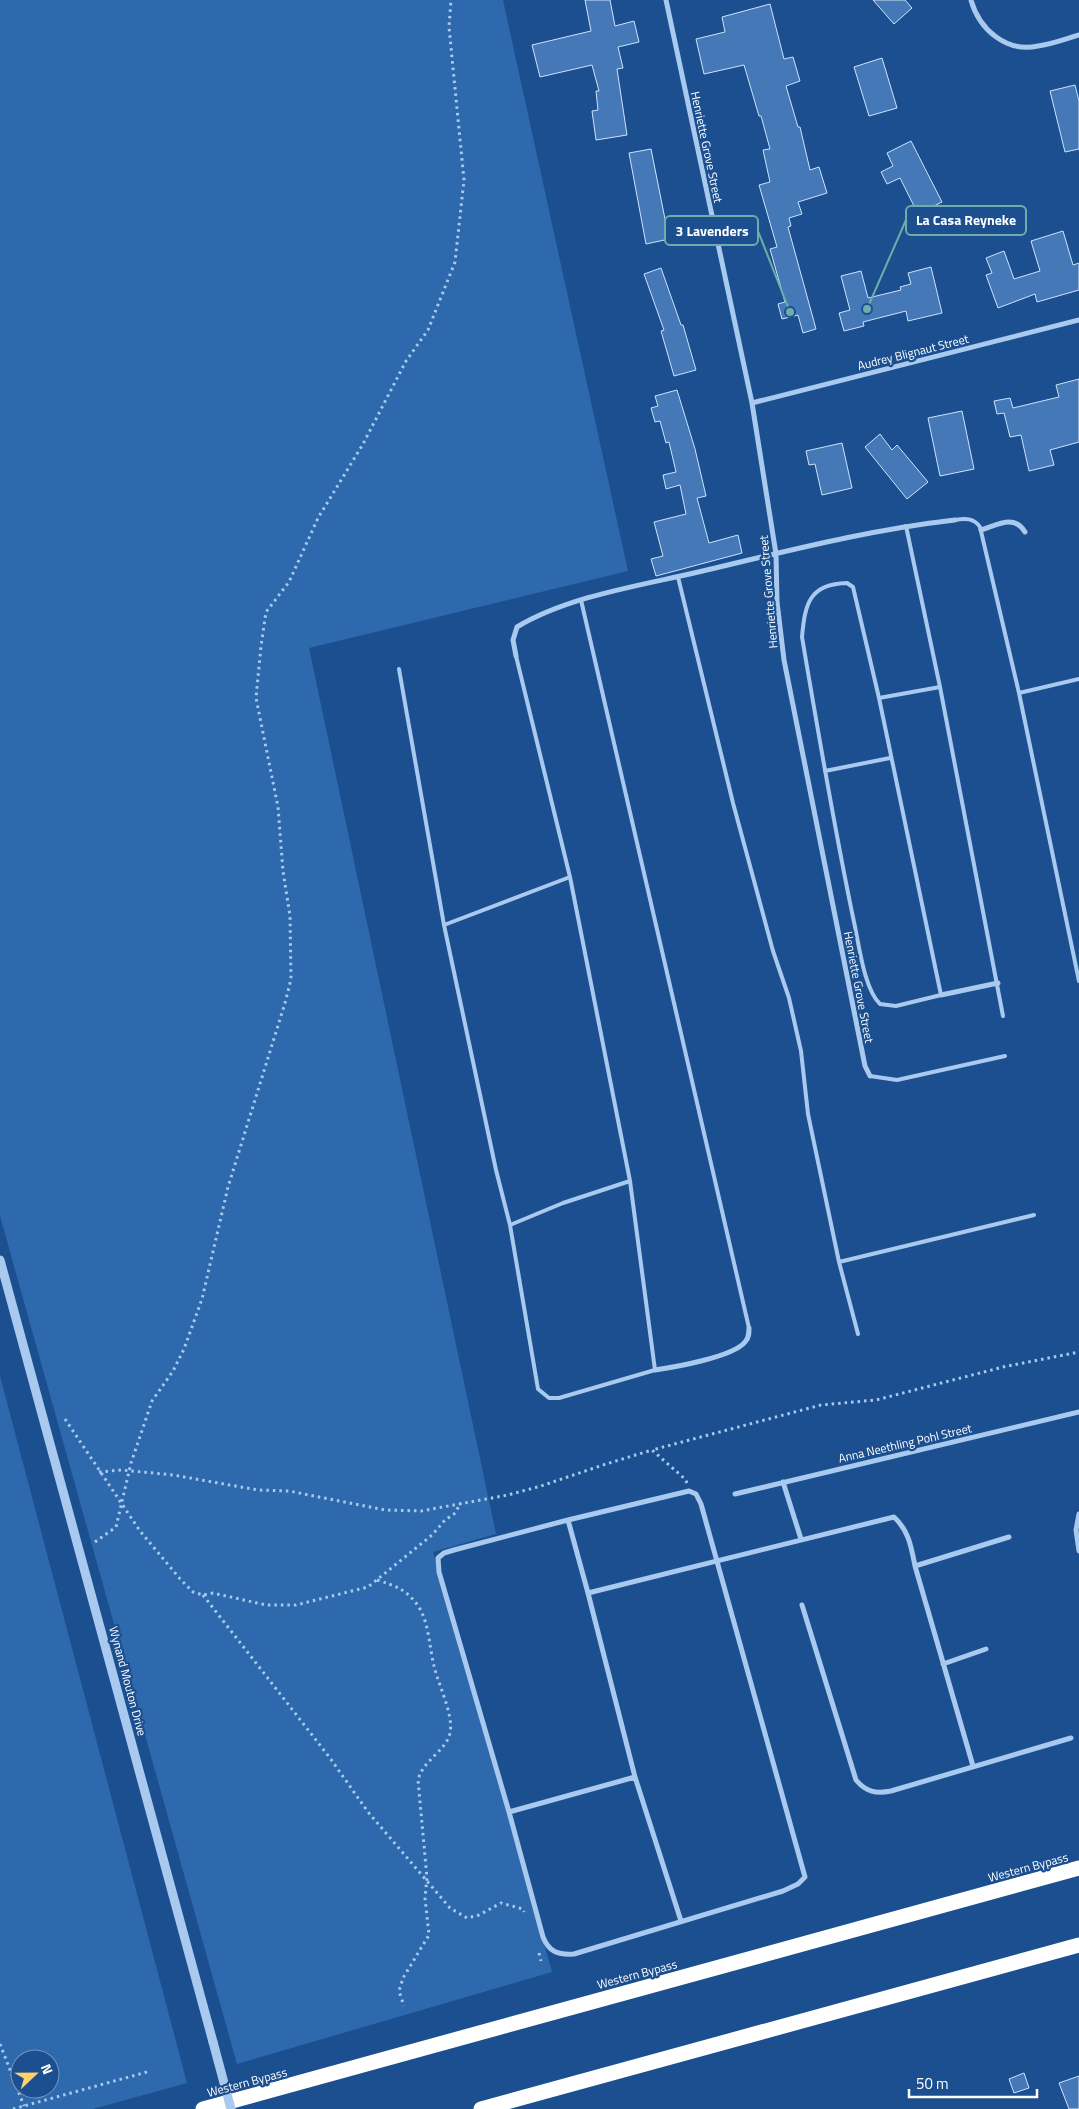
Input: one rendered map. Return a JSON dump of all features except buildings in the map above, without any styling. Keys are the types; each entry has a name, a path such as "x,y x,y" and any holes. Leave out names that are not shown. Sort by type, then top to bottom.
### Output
{"highway":[{"name":"Western Bypass","path":"203,2109 1079,1868"},
{"path":"481,2109 1079,1946"}],"street":[{"name":"Henriette Grove Street","path":"666,0 752,403 776,554 777,602 784,660 865,1066 870,1076"},
{"path":"971,0 980,22 1001,42 1018,47 1036,47 1079,35"},
{"name":"Audrey Blignaut Street","path":"752,403 1079,320"},
{"path":"516,656 513,640 517,628 529,620 582,600 776,554 906,526 955,520"},
{"path":"981,530 1014,521 1025,532"},
{"path":"941,995 998,984"},
{"name":"Wynand Mouton Drive","path":"0,1260 231,2109"},
{"path":"655,1370 680,1366 735,1349 744,1344 749,1328"},
{"name":"Anna Neethling Pohl Street","path":"735,1494 1079,1412"},
{"path":"783,1482 801,1539"},
{"path":"690,1491 696,1494 701,1504 805,1877 798,1884 783,1891 574,1954 560,1954 552,1952 546,1946 543,1937 509,1812 439,1572 438,1558 444,1553 568,1520 690,1491"},
{"path":"1079,1514 1076,1530 1079,1551"},
{"path":"588,1593 894,1517 905,1528 909,1536 915,1566 973,1766"},
{"path":"568,1520 635,1777 681,1921"},
{"path":"915,1566 1009,1537"},
{"path":"802,1606 856,1780 862,1788 869,1791 884,1792 1071,1738"},
{"path":"943,1664 986,1649"},
{"path":"509,1812 635,1777"}],"lane":[{"path":"955,520 964,518 970,520 978,524 981,530 1019,693 1079,981"},
{"path":"906,526 940,687 1003,1016"},
{"path":"678,577 733,803 773,951 791,1007 801,1051 808,1114 839,1262 858,1334"},
{"path":"838,583 847,583 853,588 879,698 941,995 896,1006 880,1004 875,1000 863,964 843,871 802,637 806,606 820,588 838,583"},
{"path":"582,600 749,1328"},
{"path":"399,668 444,925 496,1170 510,1225 538,1389 549,1398 559,1398 655,1370 630,1181 570,877 516,656"},
{"path":"1019,693 1079,679"},
{"path":"879,698 940,687"},
{"path":"825,771 890,758"},
{"path":"444,925 570,877"},
{"name":"Henriette Grove Street","path":"870,1076 897,1080 1005,1056"},
{"path":"510,1225 564,1203 630,1181"},
{"path":"839,1262 1034,1215"}],"path":[{"path":"94,1542 116,1527 131,1463 152,1401 173,1371 184,1349 202,1299 228,1187 291,979 290,916 283,871 278,807 256,698 258,665 266,612 289,582 318,518 362,444 406,361 428,330 455,262 464,180 449,27 451,0"},
{"path":"99,1472 121,1470 173,1475 258,1490 289,1491 385,1510 420,1511 508,1495 652,1450 821,1405 876,1400 1003,1367 1079,1352"},
{"path":"66,1419 99,1472 140,1531 181,1580 193,1592 203,1595 213,1593 266,1605 296,1604 368,1587 432,1534 445,1520 454,1514 462,1503"},
{"path":"652,1450 686,1480 690,1491"},
{"path":"377,1580 405,1589 418,1605 426,1627 434,1666 448,1714 450,1733 444,1744 421,1770 418,1780 427,1878 425,1898 429,1935 402,1978 399,1991 404,2006"},
{"path":"203,1595 330,1758 368,1812 427,1878 450,1908 467,1918 479,1915 501,1903 523,1909 526,1917"},
{"path":"537,1947 541,1961"},
{"path":"0,2044 24,2106"},
{"path":"13,2109 147,2072"}],"shaded area":[{"path":"0,0 503,0 628,571 309,648 496,1534 433,1552 552,1972 237,2064 0,1216"},
{"path":"0,1376 187,2083 93,2109 0,2109"}],"place":[{"name":"La Casa Reyneke","path":"867,309"},
{"name":"3 Lavenders","path":"790,312"}]}
